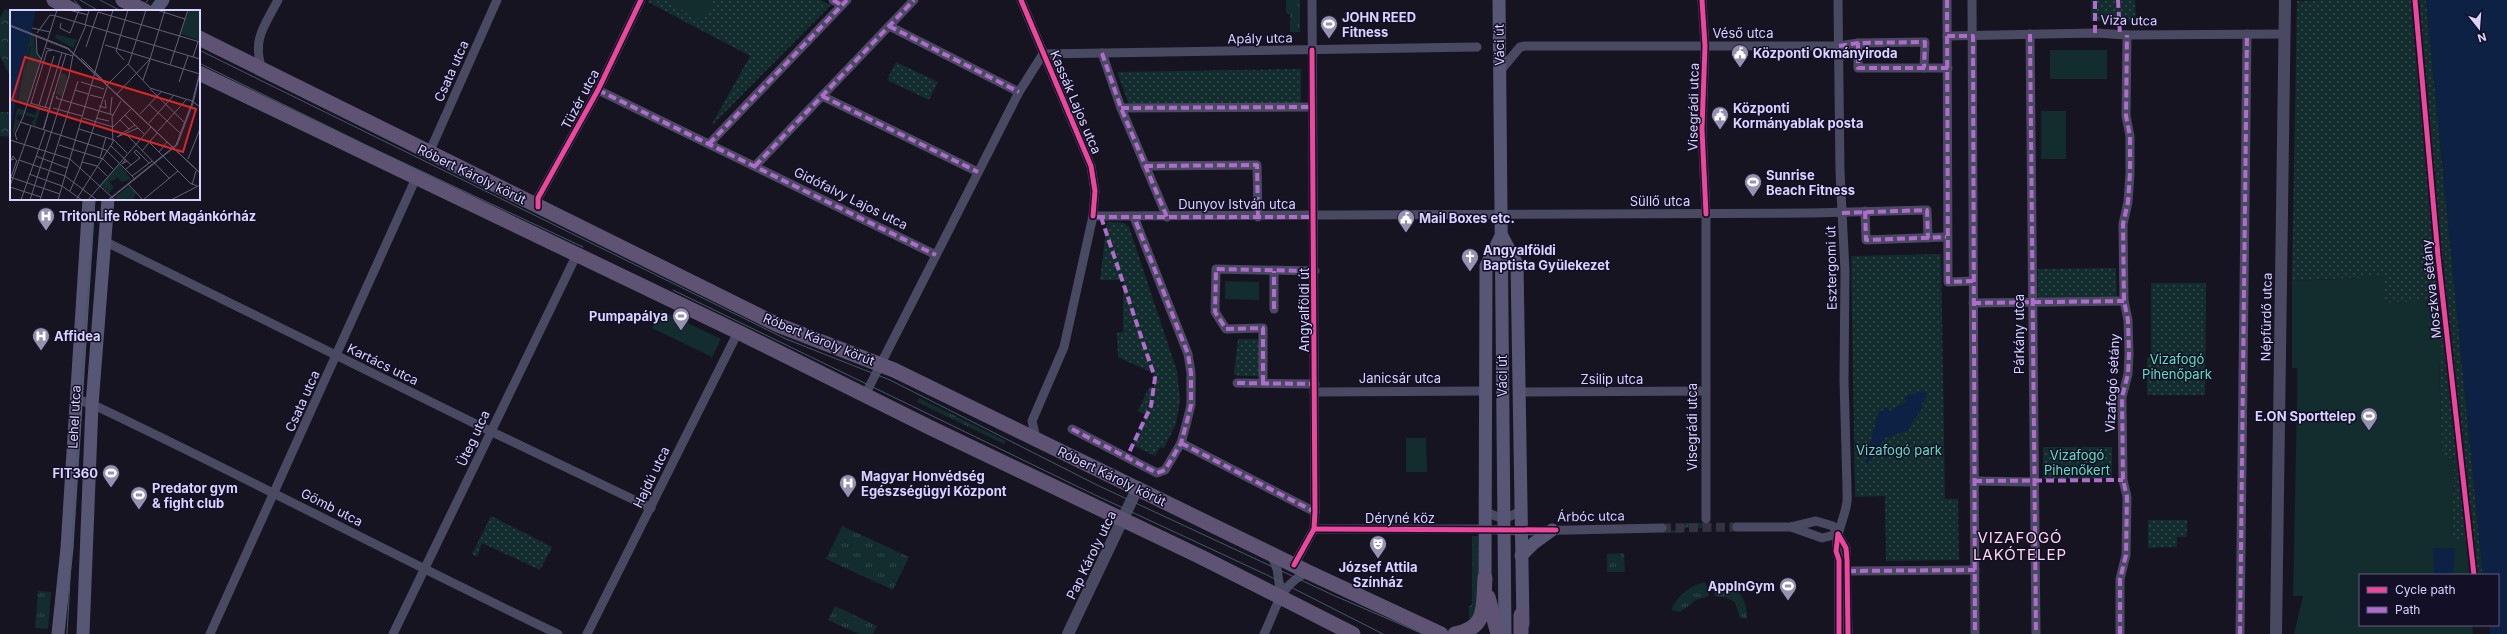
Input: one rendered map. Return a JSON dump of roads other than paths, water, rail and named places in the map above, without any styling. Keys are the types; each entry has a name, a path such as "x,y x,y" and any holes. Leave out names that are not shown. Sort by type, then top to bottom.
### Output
{"main road":[{"path":"54,0 72,10"},
{"path":"156,10 163,0"},
{"name":"Váci út","path":"1498,0 1502,215 1502,384 1505,634"},
{"name":"Róbert Károly körút","path":"200,39 778,325 880,364 1138,487 1308,572 1441,634"},
{"name":"Róbert Károly körút","path":"200,73 738,332 1281,597 1353,634"},
{"name":"Lehel utca","path":"58,634 67,548 75,398 89,200"},
{"name":"Lehel utca","path":"83,634 92,405 108,200"},
{"name":"Váci út","path":"1485,578 1486,266 1502,234"},
{"name":"Váci út","path":"1502,234 1517,264 1521,615 1525,634"},
{"path":"1521,556 1534,543 1552,530"},
{"path":"1455,634 1471,629 1482,618 1485,578"},
{"path":"1485,578 1490,608 1498,634"},
{"path":"1521,615 1521,634"}],"street":[{"path":"262,70 257,54 258,40 278,0"},
{"name":"Tüzér utca","path":"538,207 538,198 598,90 641,0"},
{"path":"709,144 845,3 833,0"},
{"path":"755,166 914,0"},
{"name":"Kassák Lajos utca","path":"1021,0 1091,166 1095,191 1093,216 1064,346 1032,421 1036,438"},
{"name":"Angyalföldi út","path":"1294,565 1314,529 1315,512 1315,217 1312,107 1312,0"},
{"name":"Visegrádi utca","path":"1702,0 1705,46 1702,129 1706,214 1706,519"},
{"name":"Esztergomi út","path":"1838,0 1842,213 1845,271 1844,380 1847,494 1847,505 1838,534 1836,551 1839,560 1839,634"},
{"path":"1947,0 1948,68 1946,237 1948,282 1973,281"},
{"path":"1972,0 1975,634"},
{"name":"Népfürdő utca","path":"2276,634 2285,0"},
{"name":"Csata utca","path":"429,153 494,1"},
{"path":"889,26 1019,92"},
{"name":"Viza utca","path":"1973,36 2095,33 2126,35 2284,34"},
{"name":"Párkány utca","path":"2030,34 2033,482 2036,634"},
{"name":"Népfürdő utca","path":"2240,634 2247,34"},
{"name":"Vizafogó sétány","path":"2120,634 2120,579 2126,555 2127,498 2123,480 2122,397 2128,374 2129,354 2128,320 2124,301 2123,224 2128,202 2130,173 2130,136 2126,116 2126,35"},
{"path":"1947,36 1973,36"},
{"name":"Véső utca","path":"1500,71 1520,47 1839,46 1858,43 1925,42 1924,68"},
{"path":"1858,43 1858,68 1948,68"},
{"name":"Apály utca","path":"1043,54 1476,47"},
{"path":"1102,53 1121,108 1167,217"},
{"path":"865,395 1019,92 1043,54"},
{"name":"Gidófalvy Lajos utca","path":"598,90 936,255"},
{"path":"822,96 978,172"},
{"path":"1121,108 1312,107"},
{"path":"1145,166 1257,165 1258,217"},
{"name":"Csata utca","path":"210,634 337,356 372,274 416,178"},
{"name":"Süllő utca","path":"1502,215 1842,213 1927,210 1928,238"},
{"path":"1865,211 1866,240 1946,237"},
{"name":"Dunyov István utca","path":"1093,216 1315,217 1502,215"},
{"path":"1072,429 1157,473 1165,470 1181,443 1191,405 1191,373 1188,354 1134,217"},
{"name":"Kartács utca","path":"104,242 651,508"},
{"name":"Üteg utca","path":"394,634 490,431 577,254"},
{"name":"Angyalföldi út","path":"1264,383 1263,328 1226,329 1216,312 1216,269 1315,271"},
{"path":"1274,271 1274,309"},
{"path":"1974,303 2124,301"},
{"name":"Hajdú utca","path":"587,634 738,332"},
{"name":"Janicsár utca","path":"1237,383 1264,383 1315,388 1486,391"},
{"name":"Zsilip utca","path":"1519,392 1705,391"},
{"name":"Gömb utca","path":"75,398 275,492 425,569 558,634"},
{"path":"1181,443 1315,512"},
{"path":"1974,481 2033,482"},
{"name":"Pap Károly utca","path":"1068,634 1124,520 1138,487"},
{"path":"1486,511 1494,517 1504,519 1513,516 1520,510"},
{"path":"1737,527 1791,527 1816,521 1833,526 1846,548 1848,571 1848,634"},
{"path":"1791,527 1822,538 1838,534"},
{"name":"Árbóc utca","path":"1521,531 1662,528"},
{"name":"Déryné köz","path":"1314,529 1486,529 1521,531"},
{"path":"1270,552 1277,569 1281,597"},
{"path":"1848,571 1975,570"},
{"path":"1264,634 1287,585 1294,578 1308,572"}],"water":[{"path":"2426,0 2507,0 2507,634 2490,634 2489,626 2499,626 2499,574 2483,574"},
{"path":"1922,391 1926,392 1927,397 1921,404 1922,409 1910,425 1909,430 1885,438 1869,463 1865,463 1878,413 1887,407 1890,411 1906,402 1904,397"},
{"path":"2433,548 2455,548 2453,574 2434,574"}],"tunnel":[{"path":"1662,528 1737,527"}],"tram line":[{"path":"74,0 83,10"},
{"path":"80,0 97,10"},
{"path":"100,0 119,10"},
{"path":"139,10 148,0"},
{"path":"150,10 156,0"},
{"path":"200,50 786,339 890,380 1097,485 1335,596 1423,634"},
{"path":"200,63 370,147 583,247"},
{"path":"67,634 80,400 95,200"},
{"path":"673,290 1093,494 1267,575 1383,634"}],"place":[{"name":"JOHN REED Fitness","path":"1329,39"},
{"name":"Központi Okmányiroda","path":"1740,68"},
{"name":"Központi Kormányablak posta","path":"1720,130"},
{"name":"Sunrise Beach Fitness","path":"1753,197"},
{"name":"TritonLife Róbert Magánkórház","path":"46,231"},
{"name":"Mail Boxes etc.","path":"1406,233"},
{"name":"Angyalföldi Baptista Gyülekezet","path":"1470,272"},
{"name":"Pumpapálya","path":"681,331"},
{"name":"Affidea","path":"41,351"},
{"name":"E.ON Sporttelep","path":"2369,431"},
{"name":"FIT360","path":"111,488"},
{"name":"Magyar Honvédség Egészségügyi Központ","path":"848,498"},
{"name":"Predator gym & fight club","path":"139,510"},
{"name":"József Attila Színház","path":"1378,559"},
{"name":"AppInGym","path":"1788,601"}],"district":[{"name":"VIZAFOGÓ LAKÓTELEP","path":"2020,546"}],"park label":[{"name":"Vizafogó Pihenőpark","path":"2177,366"},
{"name":"Vizafogó park","path":"1899,450"},
{"name":"Vizafogó Pihenőkert","path":"2077,462"}]}
